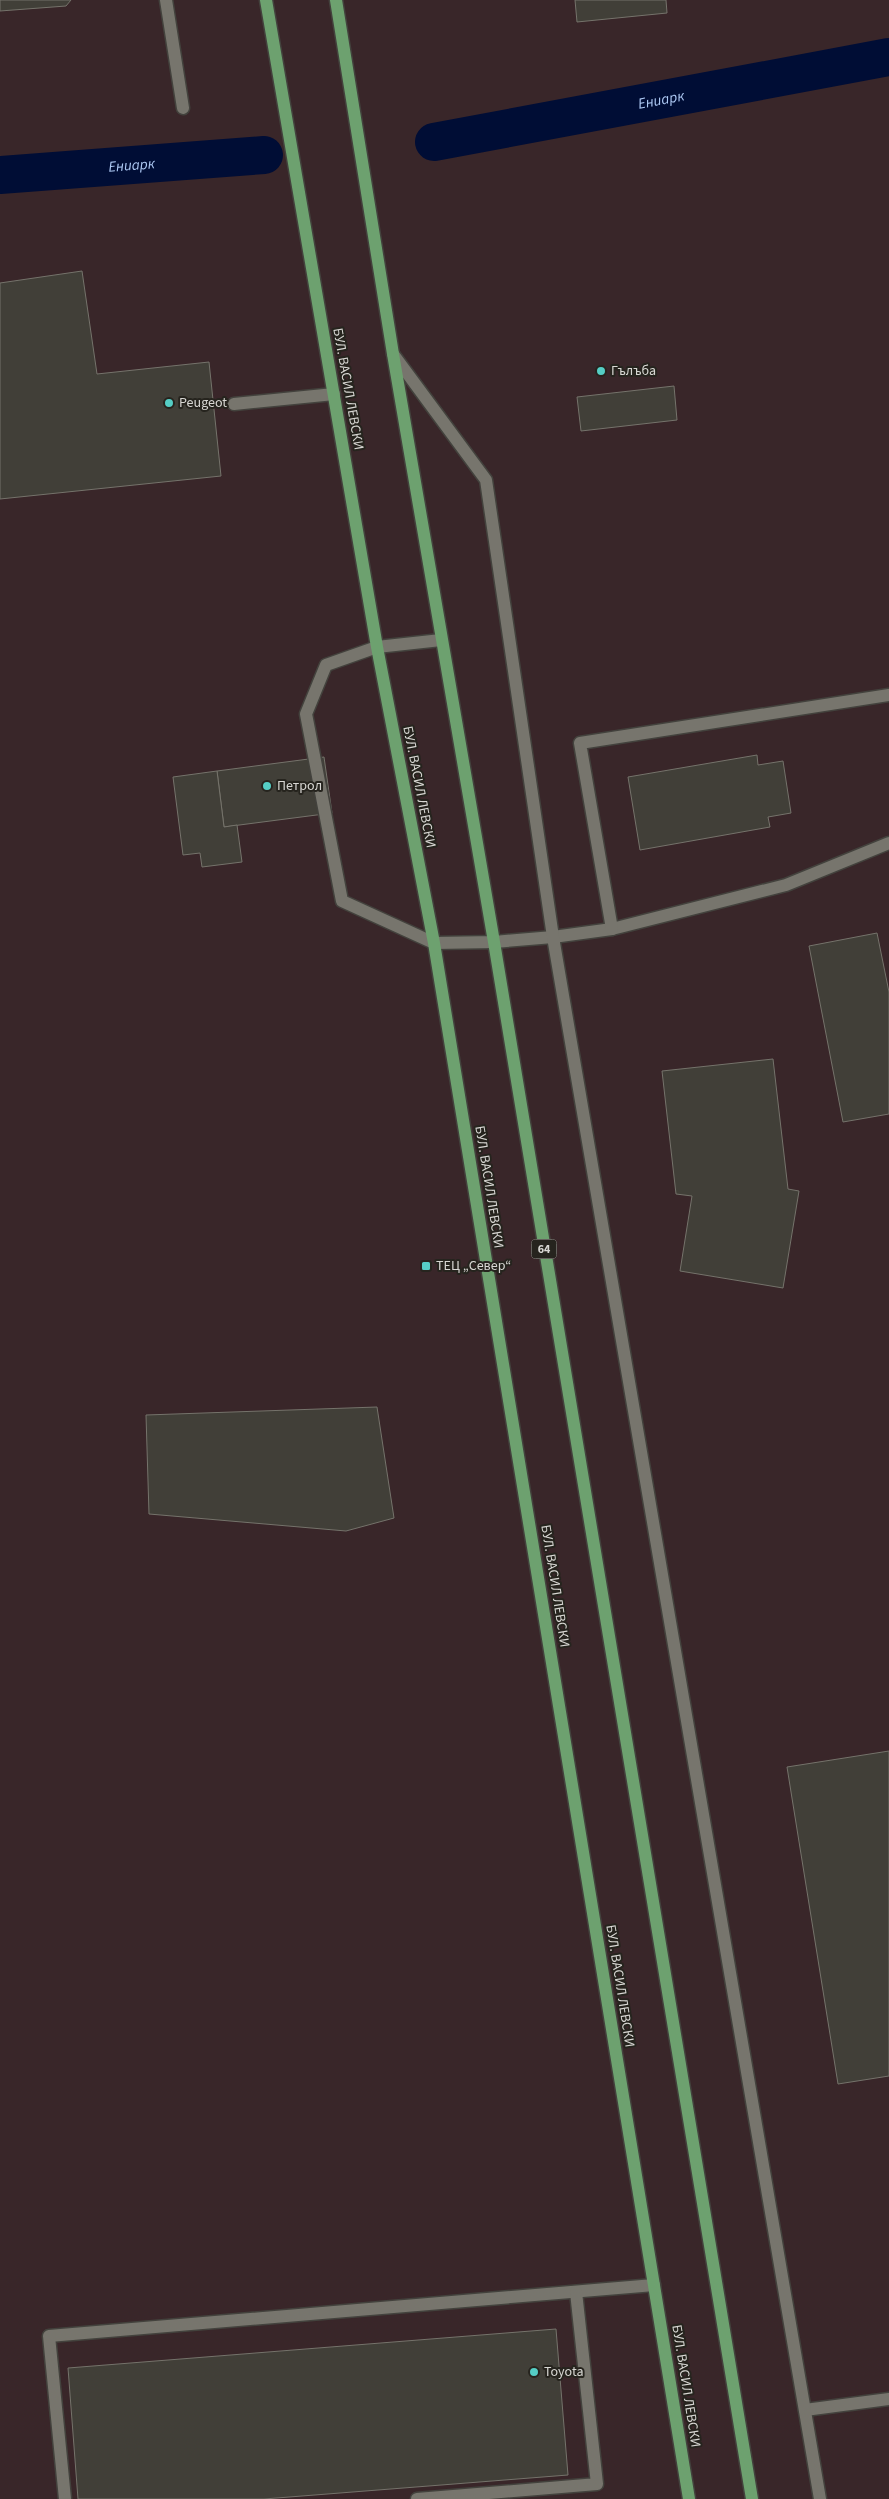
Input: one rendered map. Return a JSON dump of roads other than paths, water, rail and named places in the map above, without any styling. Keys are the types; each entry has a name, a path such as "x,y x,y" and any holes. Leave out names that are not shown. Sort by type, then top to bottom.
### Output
{"main road":[{"name":"БУЛ. ВАСИЛ ЛЕВСКИ","path":"266,0 377,647 434,943 689,2499"},
{"name":"64","path":"336,0 393,354 494,942 752,2499"}],"street":[{"path":"166,0 183,108"},
{"path":"393,354 486,480 553,937 820,2499"},
{"path":"234,404 334,394"},
{"path":"441,640 377,647 326,665 306,714 342,901 434,943 494,942 612,929 786,885 889,843"},
{"path":"612,929 580,743 889,695"},
{"path":"65,2499 49,2336 654,2285"},
{"path":"417,2499 596,2484 576,2292"},
{"path":"805,2410 889,2399"}],"waterway":[{"name":"Ениарк","path":"434,142 889,57"},
{"name":"Ениарк","path":"0,175 264,155"}],"place":[{"name":"Гълъба","path":"601,371"},
{"name":"Peugeot","path":"169,403"},
{"name":"Петрол","path":"267,786"},
{"name":"ТЕЦ „Север“","path":"426,1266"},
{"name":"Toyota","path":"534,2372"}]}
